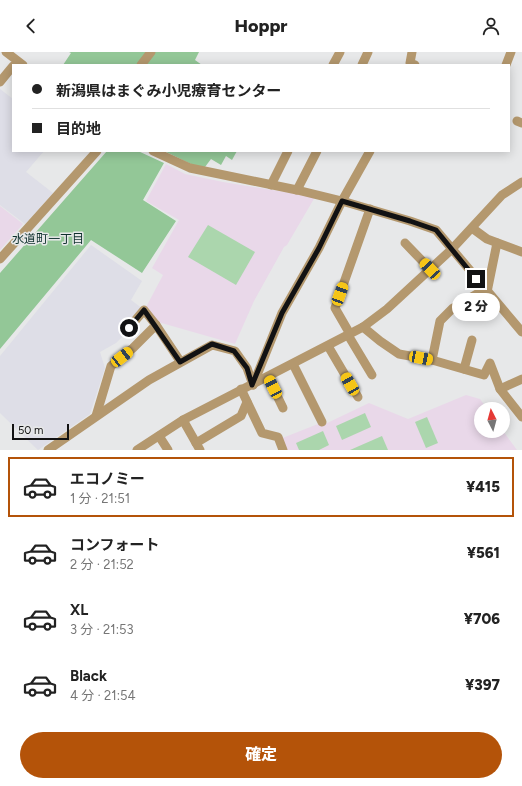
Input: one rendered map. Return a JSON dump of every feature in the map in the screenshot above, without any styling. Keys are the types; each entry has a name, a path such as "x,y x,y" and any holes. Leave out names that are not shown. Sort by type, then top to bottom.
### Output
{"street":[{"path":"6,52 17,64"},
{"path":"142,64 151,52"},
{"path":"334,64 340,52"},
{"path":"362,64 368,52"},
{"path":"412,52 412,64"},
{"path":"506,64 511,52"},
{"path":"0,82 12,69"},
{"path":"0,259 96,152"},
{"path":"155,152 190,168 297,190 342,201 436,230 522,332"},
{"path":"271,185 288,152"},
{"path":"297,190 316,152"},
{"path":"252,385 282,313 319,248 342,201 369,152"},
{"path":"137,450 183,420 363,327 387,309 452,249 502,195 522,182"},
{"path":"370,209 335,308 372,375"},
{"path":"472,228 487,239 522,252"},
{"path":"405,243 430,269"},
{"path":"432,360 440,321 453,308 486,290 497,243"},
{"path":"129,328 144,310 180,362"},
{"path":"96,416 111,366 156,326"},
{"path":"363,327 399,354 432,360 484,375 490,363 500,389 522,417"},
{"path":"464,370 472,340"},
{"path":"48,450 150,380 212,344 234,351 247,368 252,385"},
{"path":"328,346 358,397"},
{"path":"293,364 322,422"},
{"path":"268,377 283,408"},
{"path":"500,389 522,379"},
{"path":"241,389 262,434 278,437 283,450"},
{"path":"183,420 198,446 241,416 247,402"},
{"path":"159,436 168,450"}],"shaded area":[{"path":"0,89 12,98 12,152 43,152 26,172 53,193 25,224 0,205"},
{"path":"166,164 185,174 223,182 315,197 287,245 284,247 254,301 235,344 158,322 145,309 163,275 152,268 179,220 146,201"},
{"path":"0,206 23,224 0,250"},
{"path":"91,245 142,281 131,300 143,309 129,330 116,343 100,352 105,368 90,414 38,450 0,413 0,356"},
{"path":"466,395 480,399 482,402 474,402 474,438 508,438 517,450 285,450 280,439 318,424 323,425 369,403 408,419"}],"green space":[{"path":"69,52 147,52 138,64 64,64 71,53"},
{"path":"155,52 199,52 195,60 201,64 146,64"},
{"path":"106,152 140,152 164,163 143,200 176,221 142,273 91,240 0,349 0,273"},
{"path":"166,152 236,152 232,160 226,156 221,165 211,159 205,167 193,165"},
{"path":"208,225 255,252 236,285 188,257"},
{"path":"365,413 371,427 342,440 336,426"},
{"path":"427,417 438,443 426,448 415,422"},
{"path":"323,431 329,445 319,450 299,450 296,443"},
{"path":"382,436 388,450 350,450"}],"district":[{"name":"水道町一丁目","path":"48,239"}],"route":[{"path":"129,328 144,310 180,362 212,344 234,351 247,368 252,385 282,313 319,248 342,201 436,230 476,279"}]}
